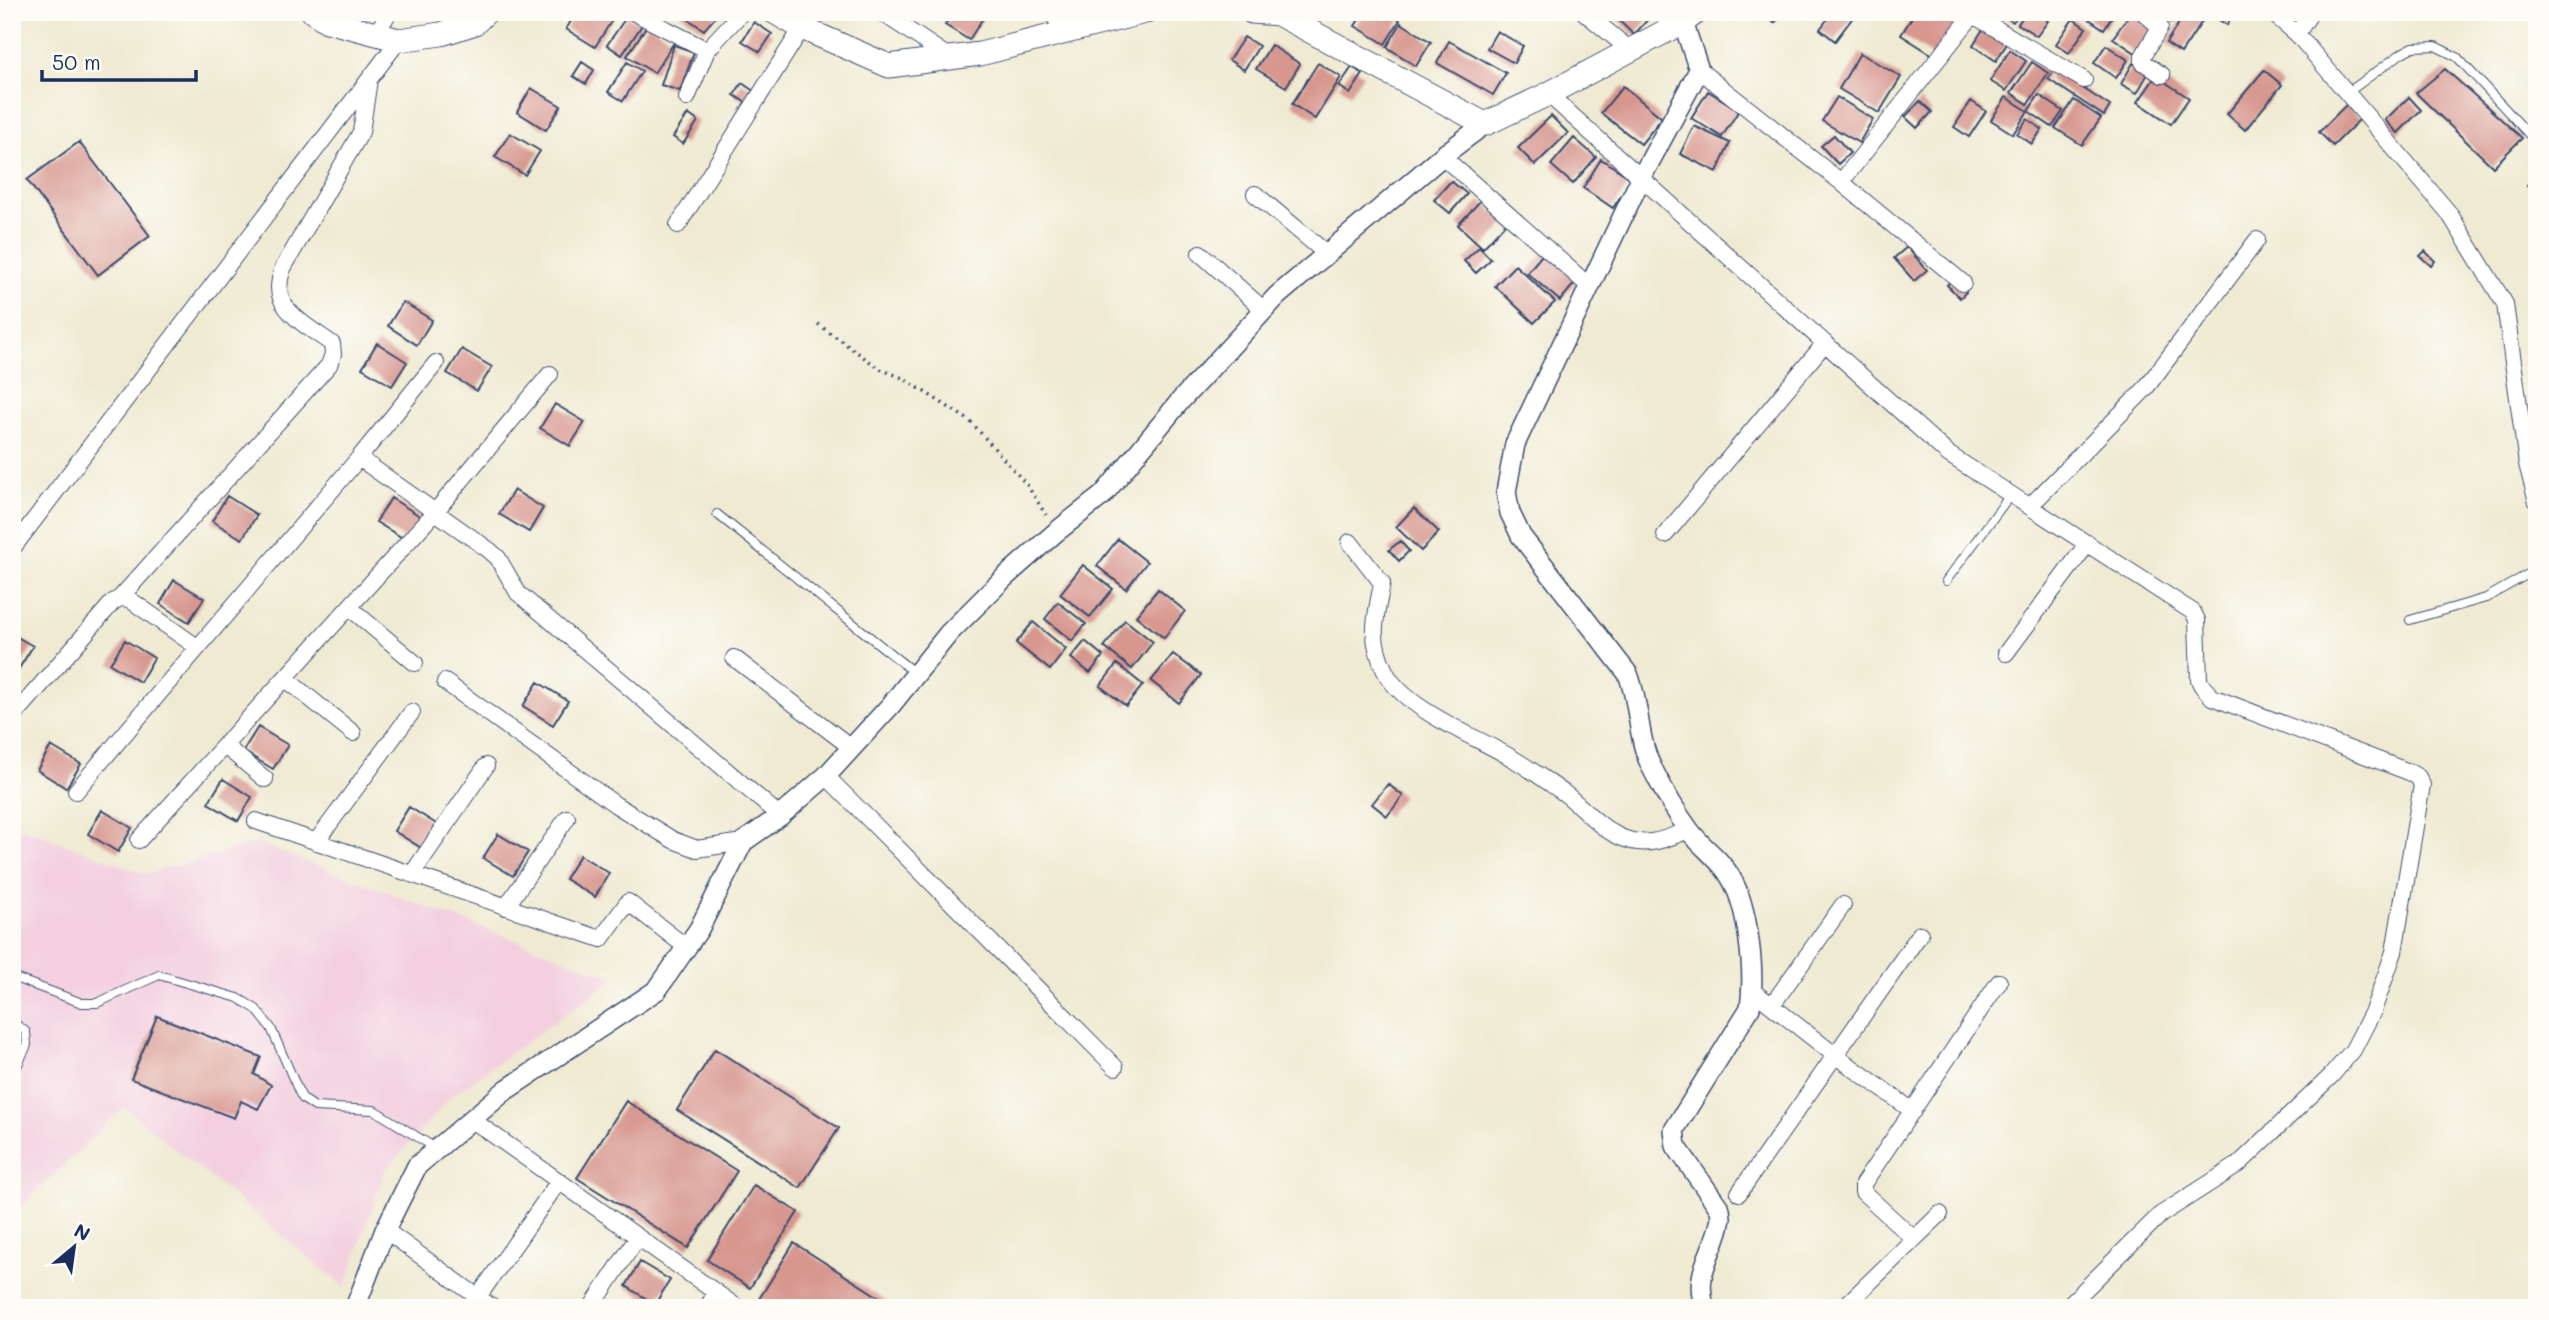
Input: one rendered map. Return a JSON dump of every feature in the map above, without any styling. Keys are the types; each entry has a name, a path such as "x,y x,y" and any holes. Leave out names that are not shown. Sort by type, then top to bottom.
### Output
{"main road":[{"path":"313,12 327,21 399,40 441,34 475,23 486,12"},
{"path":"774,12 802,28 889,66 981,54 1145,12"},
{"path":"1252,12 1277,13 1485,124 1548,94 1690,17"}],"street":[{"path":"376,34 389,12"},
{"path":"633,12 707,50"},
{"path":"687,97 707,50 742,12"},
{"path":"881,12 950,58"},
{"path":"1048,12 1072,31"},
{"path":"1584,12 1630,50"},
{"path":"2143,12 2160,27 2143,56 2143,62 2162,75"},
{"path":"2271,12 2297,34 2449,213 2505,303 2527,464 2536,492"},
{"path":"2297,34 2311,12"},
{"path":"1840,182 1974,13 2084,80"},
{"path":"1690,17 1699,70 1641,178 1515,444 1506,492 1510,513 1521,536 1629,674 1636,692 1643,743 1650,764 1689,830 1723,865 1742,901 1753,990 1750,1008 1675,1124 1674,1130 1676,1146 1720,1209 1721,1218 1700,1279 1700,1295 1704,1308"},
{"path":"678,225 802,28"},
{"path":"12,550 399,40"},
{"path":"1699,70 1963,283"},
{"path":"12,718 113,602 120,598 329,365 333,354 332,344 294,314 281,299 279,285 282,270 361,132 369,80"},
{"path":"1548,94 1948,454 2193,612 2197,620 2200,680 2212,697 2409,772 2418,777 2422,785 2392,961 2373,1012 2353,1050 2331,1076 2238,1165 2160,1215 2066,1308"},
{"path":"445,682 616,805 673,840 697,849 743,842 780,816 826,776 949,633 1004,578 1103,495 1181,400 1277,296 1442,156 1485,124"},
{"path":"1442,156 1590,286"},
{"path":"1255,194 1328,254"},
{"path":"2030,506 2146,389 2257,240"},
{"path":"1200,253 1264,310"},
{"path":"1665,535 1825,343"},
{"path":"76,791 359,458 436,363"},
{"path":"139,840 435,512 550,374"},
{"path":"359,458 489,550 498,558 518,593 780,816"},
{"path":"1350,542 1382,583 1374,621 1375,637 1386,672 1397,688 1414,703 1516,760 1617,835 1640,842 1655,843 1689,830"},
{"path":"2006,653 2088,543"},
{"path":"120,598 129,599 197,647"},
{"path":"350,608 415,663"},
{"path":"734,658 852,748"},
{"path":"286,679 353,733"},
{"path":"316,842 412,712"},
{"path":"225,746 265,779"},
{"path":"412,874 486,766"},
{"path":"826,776 1115,1067"},
{"path":"506,907 567,818"},
{"path":"256,821 601,939 628,902 686,947"},
{"path":"355,1308 384,1230 416,1166 506,1090 657,990 699,929 743,842"},
{"path":"1772,1006 1843,905"},
{"path":"1739,1193 1920,934"},
{"path":"1914,1239 1863,1192 1863,1184 1999,982"},
{"path":"1753,990 1836,1056 1913,1111"},
{"path":"471,1119 738,1308"},
{"path":"478,1297 559,1181"},
{"path":"1843,1308 1940,1214"},
{"path":"384,1230 493,1308"},
{"path":"591,1308 638,1237"},
{"path":"706,1308 716,1293"}],"lane":[{"path":"2347,93 2402,52 2413,47 2435,46 2457,57 2537,143"},
{"path":"1946,580 2011,494"},
{"path":"717,514 916,674"},
{"path":"2410,620 2486,598 2537,569"},
{"path":"12,977 82,1003 97,1003 159,975 238,998 256,1009 271,1028 299,1092 309,1104 315,1107 380,1112 437,1149"},
{"path":"12,1021 26,1032 27,1045 12,1077"}],"path":[{"path":"818,324 880,369 903,379 970,421 1027,485 1056,532"}],"shaded area":[{"path":"21,827 145,874 257,843 615,978 450,1097 385,1171 345,1287 124,1107 12,1216 12,828"}],"building":[{"path":"577,12 616,14 595,47 566,29"},
{"path":"678,12 720,12 704,30"},
{"path":"953,12 980,12 985,15 969,40 945,25"},
{"path":"1364,12 1388,12 1400,20 1385,44 1355,26"},
{"path":"1646,12 1650,17 1634,35 1612,14"},
{"path":"1764,12 1786,12 1774,23"},
{"path":"1833,12 1857,12 1835,41 1820,29"},
{"path":"1915,12 1964,12 1936,57 1901,35"},
{"path":"1998,12 2020,12 2013,22"},
{"path":"2026,12 2035,12 2048,21 2037,36 2018,24"},
{"path":"2094,12 2115,12 2104,29 2089,19"},
{"path":"2131,12 2159,28 2140,56 2113,38"},
{"path":"2155,12 2179,12 2172,23"},
{"path":"2186,12 2191,12 2203,20 2181,53 2166,43"},
{"path":"2207,12 2234,12 2227,25"},
{"path":"627,16 642,25 622,55 607,45"},
{"path":"2073,19 2086,28 2069,53 2056,44"},
{"path":"754,22 772,34 760,52 742,41"},
{"path":"1401,23 1431,42 1416,66 1387,47"},
{"path":"648,24 675,41 654,73 627,56"},
{"path":"1985,26 2008,42 1996,61 1973,45"},
{"path":"1497,31 1523,46 1514,63 1487,48"},
{"path":"1244,37 1259,46 1244,70 1229,60"},
{"path":"1449,41 1506,73 1493,95 1437,63"},
{"path":"674,45 694,52 680,91 661,85"},
{"path":"1271,45 1300,64 1286,87 1256,69"},
{"path":"2106,45 2128,60 2116,78 2094,63"},
{"path":"2010,50 2026,61 2006,91 1990,81"},
{"path":"1860,53 1901,77 1879,113 1839,89"},
{"path":"582,62 594,70 586,84 573,76"},
{"path":"627,62 642,71 623,101 608,92"},
{"path":"2032,62 2048,73 2028,104 2011,93"},
{"path":"1318,63 1341,77 1315,119 1292,104"},
{"path":"2133,63 2149,72 2137,93 2121,84"},
{"path":"1352,67 1363,74 1350,94 1339,86"},
{"path":"2445,69 2522,138 2493,167 2416,93"},
{"path":"2055,70 2110,106 2104,116 2048,79"},
{"path":"2264,70 2282,85 2245,130 2227,114"},
{"path":"2156,76 2189,98 2171,124 2138,102"},
{"path":"742,83 755,92 748,104 734,95"},
{"path":"1623,86 1662,118 1641,144 1601,113"},
{"path":"531,88 561,106 546,130 517,112"},
{"path":"1708,91 1739,110 1722,137 1691,118"},
{"path":"2039,95 2063,111 2052,127 2028,111"},
{"path":"1837,97 1873,119 1859,143 1822,121"},
{"path":"2006,97 2028,111 2013,134 1991,120"},
{"path":"2409,97 2421,110 2398,133 2385,120"},
{"path":"2074,100 2101,118 2082,145 2055,128"},
{"path":"1920,101 1932,112 1917,128 1905,117"},
{"path":"1971,101 1986,111 1969,137 1954,127"},
{"path":"2347,104 2361,118 2333,146 2319,132"},
{"path":"688,114 698,121 683,144 673,137"},
{"path":"1551,116 1568,133 1535,165 1518,148"},
{"path":"2027,119 2042,129 2032,144 2017,134"},
{"path":"1694,126 1730,143 1717,172 1680,154"},
{"path":"510,133 540,151 525,175 495,157"},
{"path":"1834,135 1850,153 1838,164 1821,146"},
{"path":"1574,138 1596,157 1573,184 1551,165"},
{"path":"79,142 150,236 98,275 27,180"},
{"path":"1601,159 1632,179 1613,208 1583,188"},
{"path":"2533,179 2537,182 2537,195 2527,185"},
{"path":"1451,181 1467,194 1450,213 1434,200"},
{"path":"1481,200 1506,223 1483,248 1458,225"},
{"path":"1479,247 1491,259 1476,273 1464,261"},
{"path":"1907,247 1927,270 1914,281 1894,258"},
{"path":"1546,250 1579,278 1560,301 1527,273"},
{"path":"2425,251 2435,261 2431,266 2420,256"},
{"path":"1515,265 1555,302 1534,323 1495,286"},
{"path":"1952,279 1966,292 1960,298 1947,285"},
{"path":"403,302 432,320 417,345 388,326"},
{"path":"377,343 407,362 392,386 362,368"},
{"path":"462,349 492,367 477,391 447,373"},
{"path":"555,404 585,422 570,446 540,428"},
{"path":"514,490 543,508 529,532 499,514"},
{"path":"227,496 257,515 242,539 212,521"},
{"path":"391,498 420,516 406,540 376,522"},
{"path":"1414,508 1439,532 1421,551 1396,527"},
{"path":"1118,539 1147,562 1126,589 1097,566"},
{"path":"1400,541 1409,551 1399,561 1389,550"},
{"path":"1083,565 1113,589 1090,617 1060,594"},
{"path":"174,580 204,598 189,622 160,604"},
{"path":"1158,589 1185,611 1164,638 1136,616"},
{"path":"1058,602 1086,624 1072,641 1045,619"},
{"path":"1125,620 1153,642 1132,669 1104,647"},
{"path":"1033,622 1066,649 1050,670 1016,643"},
{"path":"12,634 33,646 18,670 12,666"},
{"path":"125,640 154,658 140,682 110,664"},
{"path":"1085,641 1103,656 1090,673 1071,658"},
{"path":"1173,654 1201,675 1179,703 1151,681"},
{"path":"1117,664 1143,685 1126,706 1100,686"},
{"path":"538,682 568,701 553,725 523,706"},
{"path":"258,727 288,745 273,769 243,751"},
{"path":"51,746 81,764 66,788 37,770"},
{"path":"223,779 252,797 238,821 208,803"},
{"path":"1388,784 1403,796 1387,816 1372,804"},
{"path":"409,807 438,825 423,849 394,831"},
{"path":"102,810 132,828 118,852 88,834"},
{"path":"498,834 528,852 513,876 483,858"},
{"path":"580,855 609,873 595,897 565,879"},
{"path":"157,1016 261,1057 254,1074 271,1085 258,1109 241,1101 234,1118 131,1079"},
{"path":"715,1049 839,1128 800,1188 677,1110"},
{"path":"626,1101 737,1171 688,1248 577,1178"},
{"path":"754,1185 798,1212 750,1288 707,1260"},
{"path":"794,1243 896,1308 772,1308 759,1299"},
{"path":"640,1262 670,1280 655,1304 626,1286"}]}
